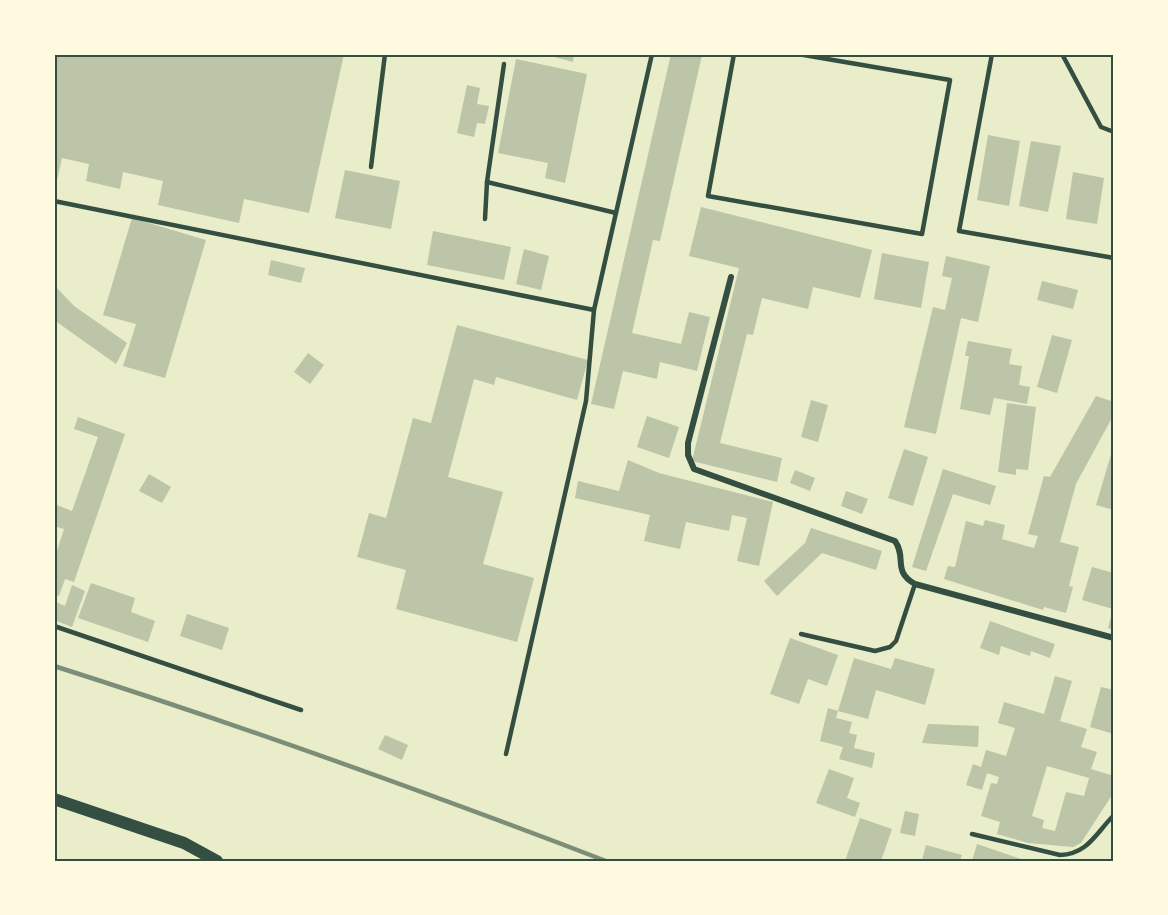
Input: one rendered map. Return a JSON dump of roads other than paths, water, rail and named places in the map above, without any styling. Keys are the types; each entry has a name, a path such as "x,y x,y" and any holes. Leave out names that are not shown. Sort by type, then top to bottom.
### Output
{"main road":[{"path":"54,798 184,843 217,861"}],"street":[{"path":"730,277 688,443 690,462 694,468 705,474 894,542 899,549 902,572 905,578 915,584 1114,638"}],"lane":[{"path":"371,167 385,54"},
{"path":"506,754 585,401 594,310 651,54"},
{"path":"734,54 708,196 922,234 950,80 798,54"},
{"path":"992,54 959,231 1114,258"},
{"path":"1062,54 1101,127 1114,132"},
{"path":"485,219 487,182 504,63"},
{"path":"487,182 616,213"},
{"path":"54,201 594,310"},
{"path":"801,634 874,651 890,647 896,641 915,584"},
{"path":"54,626 302,710"},
{"path":"972,834 1060,855 1071,855 1090,844 1114,815"}],"railway":[{"path":"54,666 331,759 606,861"}]}
